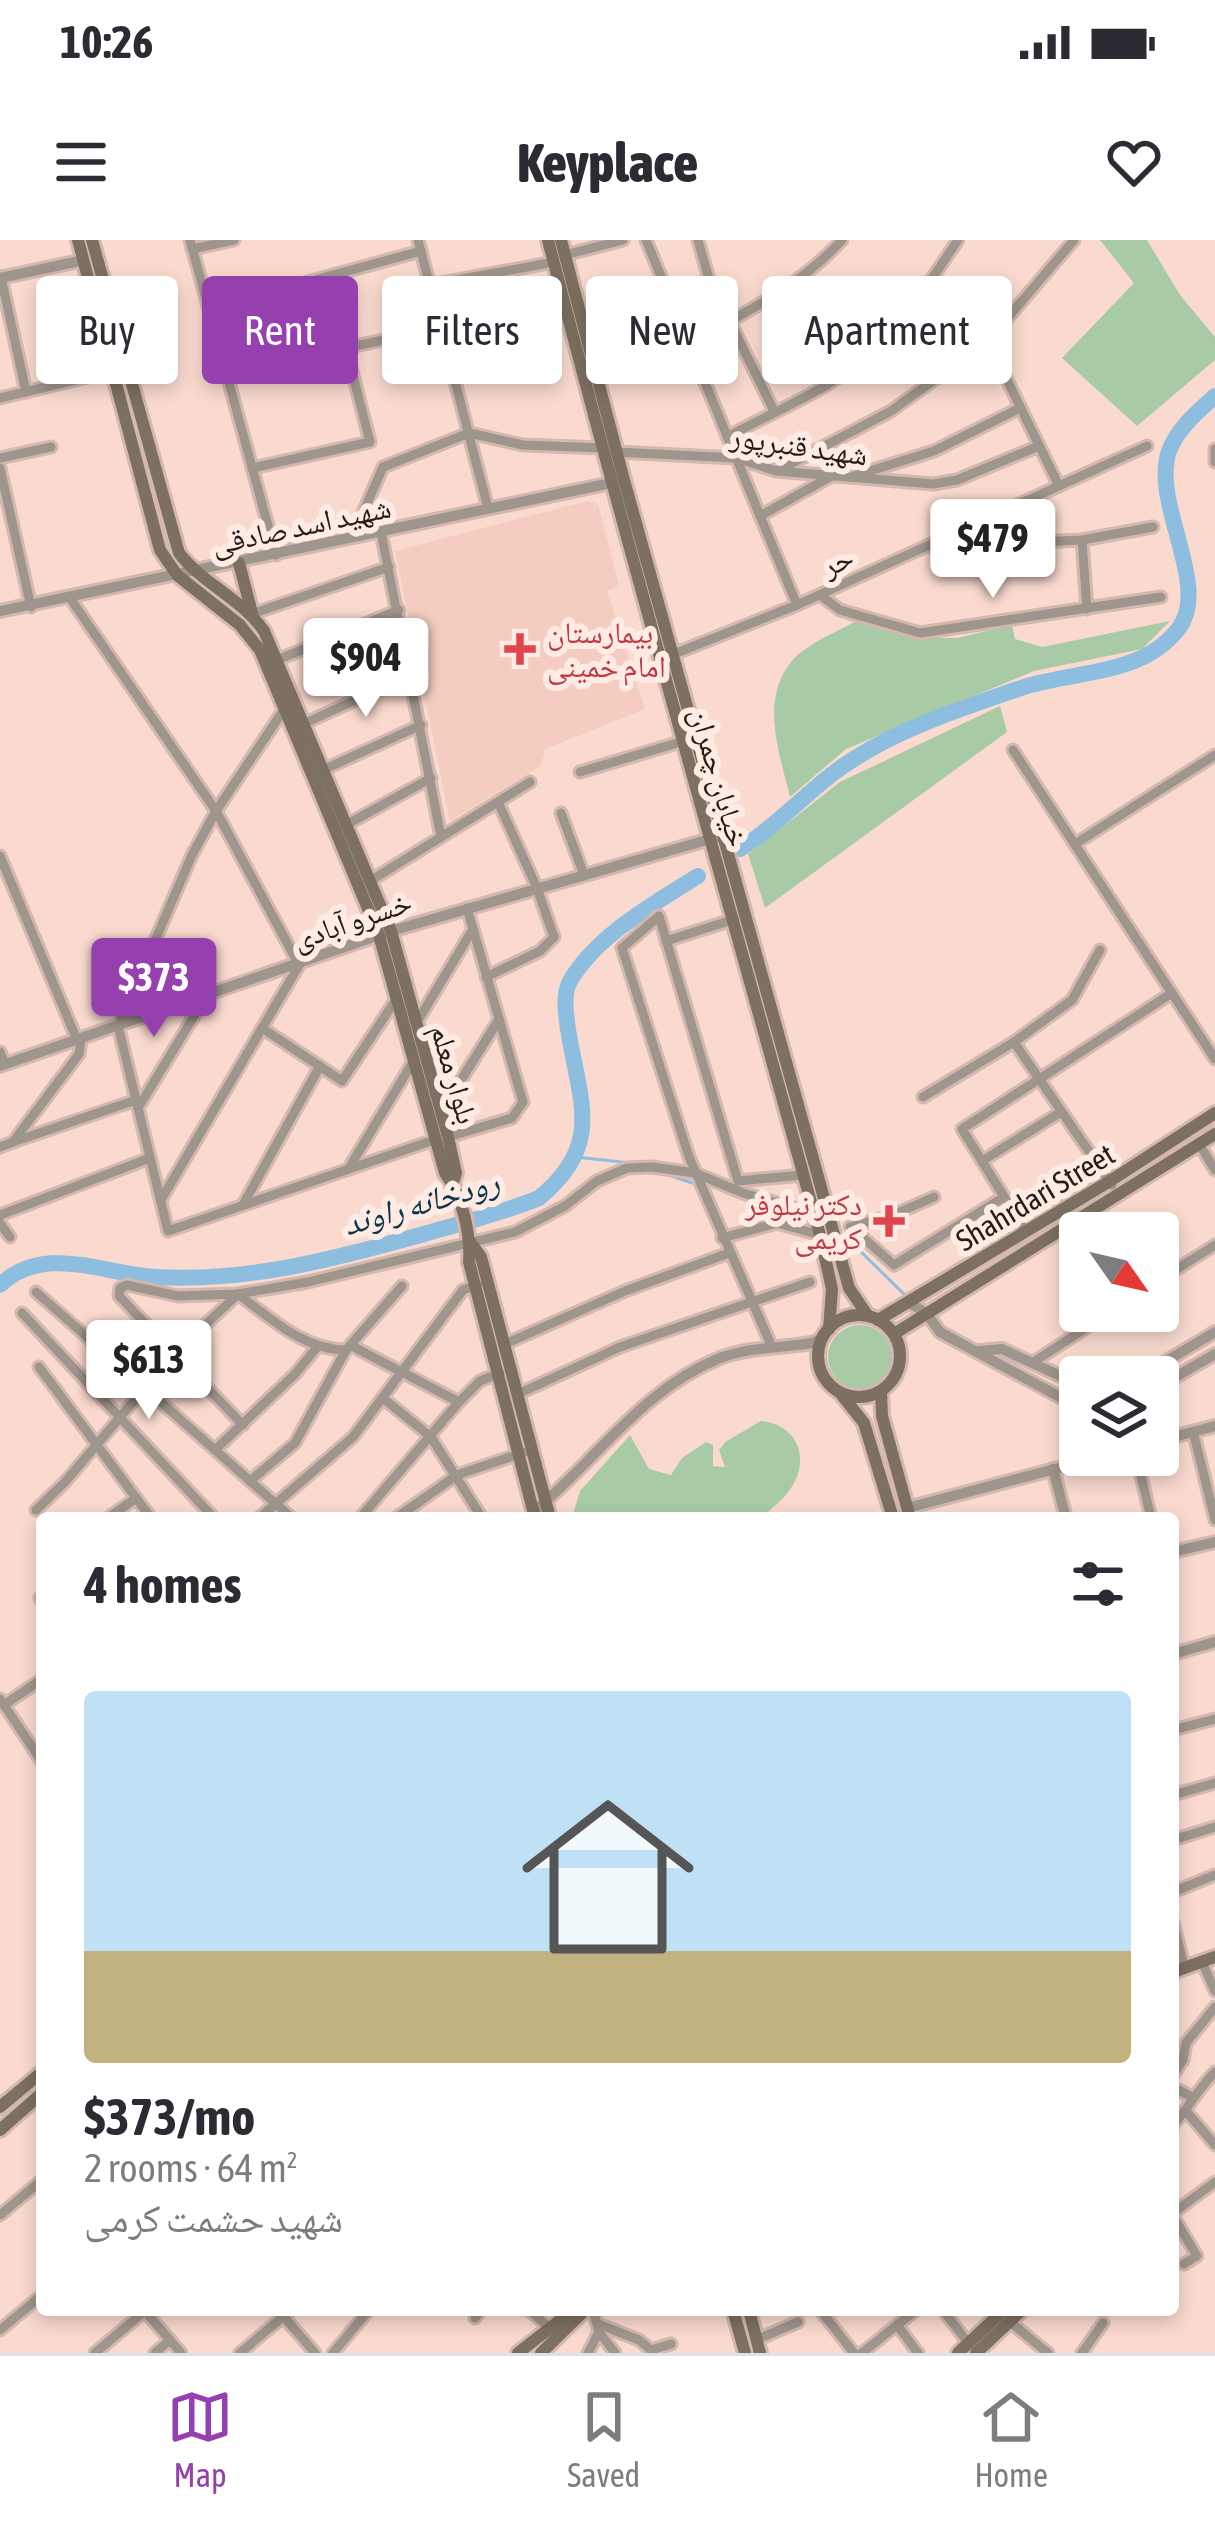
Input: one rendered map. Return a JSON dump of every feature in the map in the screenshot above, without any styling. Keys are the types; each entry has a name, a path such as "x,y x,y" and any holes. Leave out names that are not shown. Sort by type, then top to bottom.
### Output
{"main road":[{"name":"بلوار معلم","path":"79,240 91,258 179,553 252,614 277,660 370,881 416,1024 440,1112 445,1173 453,1183 470,1242"},
{"name":"بلوار معلم","path":"92,240 95,276"},
{"name":"خیابان چمران","path":"548,240 560,252 684,741 719,837 735,919 803,1175 814,1214 826,1233 832,1289 826,1333"},
{"name":"بلوار معلم","path":"116,384 160,550 177,575 252,637 385,933 414,1060 442,1138"},
{"name":"خیابان چمران","path":"609,450 611,483 674,654 826,1233 848,1288 873,1318"},
{"path":"239,563 252,614"},
{"name":"Shahrdari Street","path":"873,1318 1026,1232 1215,1113"},
{"name":"Shahrdari Street","path":"894,1334 1215,1134"},
{"path":"470,1242 469,1262 500,1373 549,1512"},
{"path":"470,1242 481,1257 518,1394 531,1512"},
{"path":"841,1393 861,1397 881,1391 899,1365 894,1334 873,1318 847,1317 826,1333 820,1369 864,1424 888,1512"},
{"path":"881,1391 908,1512"},
{"path":"870,1442 879,1433 888,1438"},
{"path":"1179,1970 1208,1959"},
{"path":"0,2107 36,2077"},
{"path":"0,2130 36,2098"},
{"path":"518,2353 567,2316"},
{"path":"541,2353 582,2316"},
{"path":"736,2316 745,2353"},
{"path":"750,2316 758,2347"},
{"path":"967,2350 1007,2316"}],"street":[{"path":"202,284 191,244 233,240"},
{"path":"465,276 623,240"},
{"path":"646,240 661,276"},
{"path":"698,240 708,276"},
{"path":"738,316 820,265 842,240"},
{"path":"728,437 848,371 877,347 958,240"},
{"path":"1012,313 1074,240"},
{"path":"319,276 419,246 427,276"},
{"path":"26,392 1,277 91,258"},
{"path":"738,339 774,411"},
{"path":"0,398 59,384"},
{"path":"229,384 276,555"},
{"path":"252,467 370,442 355,384"},
{"path":"456,384 488,508"},
{"path":"706,384 797,605"},
{"path":"776,471 891,411 928,384"},
{"path":"1009,384 1059,487"},
{"path":"847,478 934,451 1020,408"},
{"path":"361,536 362,515 383,467 469,433"},
{"name":"شهید قنبرپور","path":"469,433 523,445 736,458 776,471 933,484 957,480 1039,446"},
{"name":"حر","path":"674,654 820,596 1148,446"},
{"path":"0,458 51,447"},
{"path":"1215,449 1215,462"},
{"path":"0,468 32,607"},
{"path":"760,516 830,477"},
{"name":"شهید اسد صادقی","path":"0,611 611,483"},
{"path":"924,548 1082,540 1153,527"},
{"path":"381,532 441,837"},
{"path":"1082,540 1087,609"},
{"path":"252,614 389,567"},
{"path":"820,596 840,610 920,633 1161,597"},
{"path":"70,598 216,811 300,963 161,1200"},
{"path":"277,660 399,610"},
{"path":"303,724 411,675"},
{"path":"283,711 216,811 171,899 118,1026 168,1231 520,1112 523,1102 467,908"},
{"path":"322,770 421,724"},
{"path":"580,772 684,741"},
{"path":"1012,749 1215,1059"},
{"path":"1075,844 1215,755"},
{"path":"346,825 431,778"},
{"path":"370,881 530,782"},
{"path":"486,977 540,951 554,937 498,802"},
{"path":"561,813 584,875"},
{"name":"خسرو آبادی","path":"2,1061 385,933 719,837"},
{"path":"0,856 79,1039 79,1054 13,1142"},
{"path":"772,1347 695,1173 622,948 658,916 738,1181 803,1175"},
{"path":"666,941 735,919"},
{"path":"416,1024 473,929"},
{"path":"923,1097 1072,1000 1100,950"},
{"path":"1026,1232 962,1129 1172,994"},
{"path":"0,1147 137,1104 207,995"},
{"path":"262,1028 342,1081 397,998"},
{"path":"440,1112 498,1021"},
{"path":"1014,1042 1119,1195"},
{"path":"348,1169 414,1060"},
{"path":"243,1205 320,1066"},
{"path":"982,1161 1061,1112"},
{"path":"1199,1144 1215,1170"},
{"path":"10,1237 0,1219 151,1158"},
{"path":"243,1425 119,1296 120,1288 127,1285 178,1296 238,1294 308,1282 515,1232 627,1168 695,1173 814,1214"},
{"path":"851,1227 894,1264 1004,1196"},
{"path":"722,1238 777,1223 826,1233 891,1216 934,1197"},
{"path":"1179,1268 1215,1245"},
{"path":"505,1345 626,1291 729,1253"},
{"path":"518,1394 620,1347 810,1282"},
{"path":"265,1512 353,1438 463,1290 478,1285"},
{"path":"250,1481 295,1443 349,1348 402,1286"},
{"path":"36,1292 285,1512"},
{"path":"238,1294 286,1330 318,1346 349,1348 459,1402"},
{"path":"36,1510 173,1355 238,1294"},
{"path":"908,1302 926,1312 940,1332 1059,1398"},
{"path":"22,1313 208,1512"},
{"path":"1032,1363 1080,1332"},
{"path":"1175,1356 1215,1332"},
{"path":"535,1512 664,1389 724,1356 812,1343 826,1333"},
{"path":"215,1450 318,1346"},
{"path":"980,1351 1002,1349 1059,1375"},
{"path":"1179,1375 1215,1354"},
{"path":"39,1367 146,1512"},
{"path":"365,1512 459,1402 480,1381 500,1373"},
{"path":"384,1399 431,1437 479,1512"},
{"path":"1179,1435 1215,1426"},
{"path":"1193,1431 1209,1472 1215,1520"},
{"path":"405,1512 457,1475 525,1451"},
{"path":"911,1512 1059,1467"},
{"path":"1053,1469 1064,1512"},
{"path":"1141,1476 1150,1512"},
{"path":"116,1512 136,1498"},
{"path":"1179,1551 1215,1542"},
{"path":"1179,1652 1215,1642"},
{"path":"36,1682 2,1702 36,1749"},
{"path":"1179,1729 1215,1720"},
{"path":"1179,1793 1215,1783"},
{"path":"1179,1838 1215,1827"},
{"path":"1179,1890 1215,1875"},
{"path":"1208,1959 1215,1990"},
{"path":"1179,2067 1186,2043 1215,2006"},
{"path":"1179,2119 1190,2096 1215,2072"},
{"path":"1179,2090 1190,2096"},
{"path":"1186,2111 1215,2145"},
{"path":"1179,2209 1215,2182"},
{"path":"0,2215 36,2188"},
{"path":"1179,2224 1197,2256 1184,2264"},
{"path":"0,2330 36,2300"},
{"path":"95,2353 138,2316"},
{"path":"150,2316 181,2353"},
{"path":"240,2353 280,2316"},
{"path":"287,2316 315,2353"},
{"path":"333,2353 364,2316"},
{"path":"536,2316 552,2330"},
{"path":"592,2316 615,2353"},
{"path":"825,2316 858,2353 908,2316"},
{"path":"947,2316 967,2350"},
{"path":"1007,2316 1048,2353"},
{"path":"758,2347 798,2322"},
{"path":"1082,2353 1103,2323"},
{"path":"897,2325 918,2353"},
{"path":"598,2328 639,2340 652,2350 671,2344"},
{"path":"588,2353 598,2328"},
{"path":"155,2353 170,2341"}],"shaded area":[{"name":"بیمارستان امام خمینی","path":"587,501 598,504 619,586 607,591 645,709 545,749 541,766 450,821 395,551"}],"green space":[{"path":"1100,240 1147,240 1180,295 1215,337 1215,360 1137,426 1062,358 1134,283"},
{"path":"856,621 910,637 957,638 1012,625 1015,639 1042,647 1170,621 1142,649 1034,671 846,749 790,797 775,727 776,692 782,676 805,649"},
{"path":"1000,706 1007,732 765,908 748,854 840,782"},
{"path":"860,1325 883,1334 892,1357 883,1380 860,1389 837,1380 828,1357 837,1334"},
{"path":"761,1421 784,1429 797,1444 797,1476 768,1512 574,1512 580,1491 630,1435 649,1469 671,1475 682,1458 706,1442 713,1445 713,1466 725,1467 719,1450"}],"waterway":[{"path":"740,849 831,775 898,735 1021,688 1127,664 1164,644 1179,628 1187,610 1188,590 1167,495 1169,451 1183,428 1215,396"},
{"name":"رودخانه راوند","path":"0,1285 17,1272 55,1263 190,1278 288,1267 417,1236 539,1198 560,1178 580,1140 581,1100 566,1012 569,983 610,936 698,876"},
{"path":"576,1157 640,1164"},
{"path":"666,1174 692,1183"},
{"path":"858,1249 906,1296"}],"place":[{"name":"بیمارستان امام خمینی","path":"520,649"},
{"name":"دکتر نیلوفر کریمی","path":"889,1221"}]}
